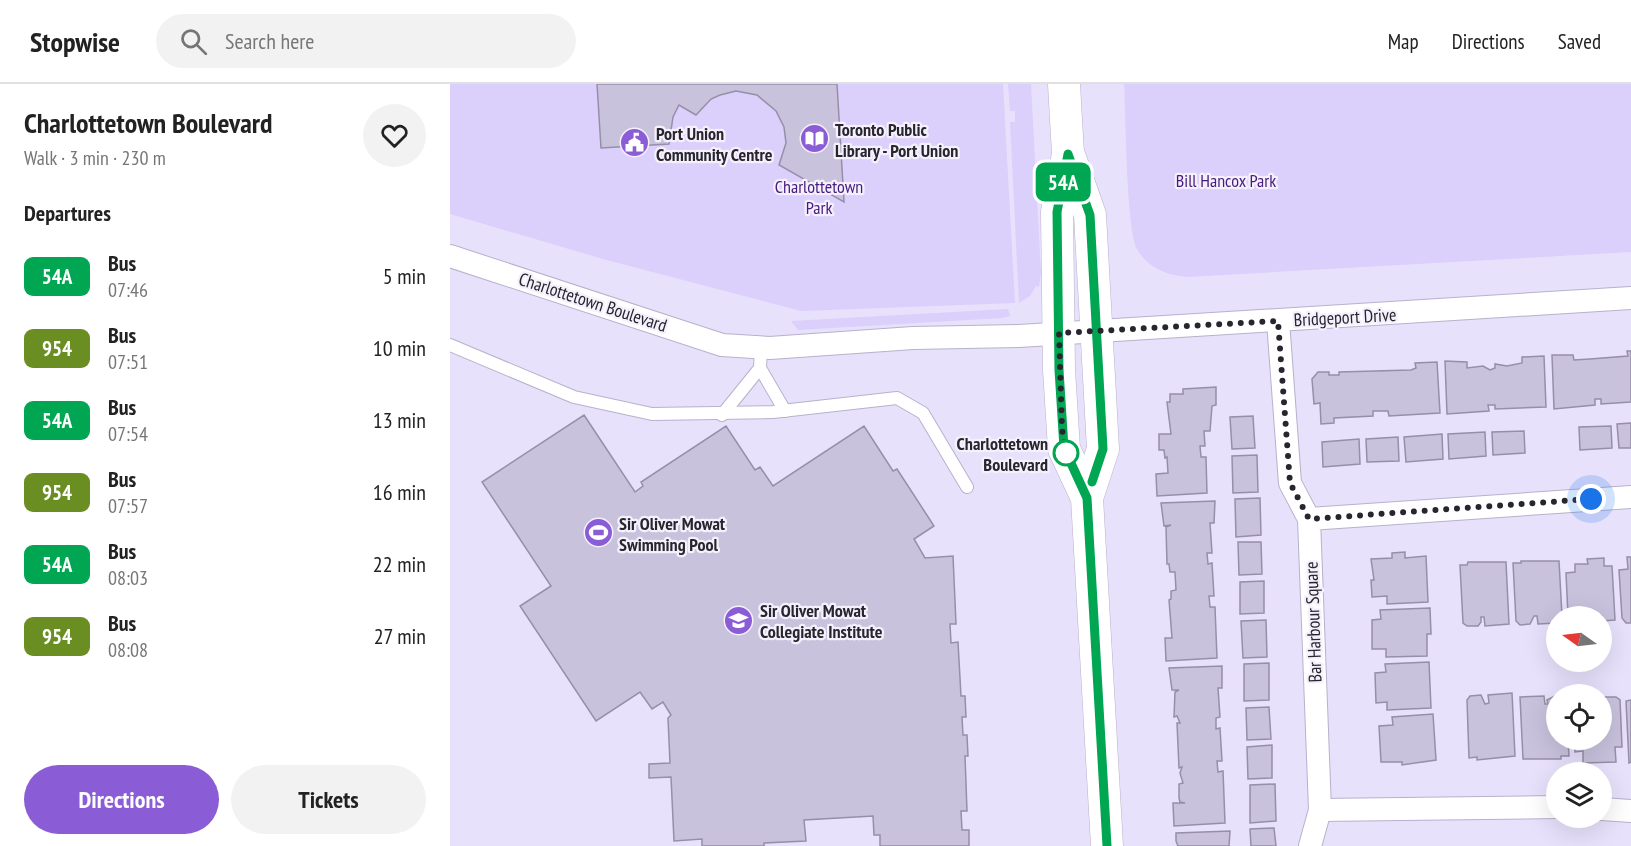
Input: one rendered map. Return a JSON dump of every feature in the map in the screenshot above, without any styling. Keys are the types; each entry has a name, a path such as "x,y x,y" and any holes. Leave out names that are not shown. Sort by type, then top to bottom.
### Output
{"main road":[{"path":"1064,84 1068,154 1057,212 1064,448 1087,498"},
{"path":"1068,154 1090,215 1103,449 1087,498 1107,846"}],"street":[{"name":"Charlottetown Boulevard","path":"450,256 760,358 913,338 1059,333"},
{"name":"Bridgeport Drive","path":"1059,333 1631,298"},
{"path":"1278,321 1290,483 1309,519 1631,497"},
{"name":"Bar Harbour Square","path":"1309,519 1320,810 1310,846"},
{"path":"1320,810 1546,807"},
{"path":"1612,810 1631,811"}],"lane":[{"path":"450,345 574,397 652,414 722,415 785,411 897,398 923,413 967,487"},
{"path":"760,358 785,411"},
{"path":"722,415 760,358"}],"green space":[{"name":"Charlottetown Park","path":"450,84 1003,84 1015,303 801,311 603,259 450,214"},
{"path":"1008,84 1031,84 1041,273 1039,287 1036,286 1030,296 1019,303 1010,122 1015,122 1015,111 1010,111"},
{"name":"Bill Hancox Park","path":"1124,84 1631,84 1631,252 1187,277 1165,272 1152,266 1141,256 1133,237"},
{"path":"1008,309 1010,316 1002,318 798,330 791,321"}],"building":[{"name":"Port Union Community Centre","path":"597,84 837,84 844,202 779,165 786,143 784,127 776,111 757,95 736,91 720,95 711,99 696,115 679,105 673,117 669,144 601,148"},
{"path":"1627,351 1631,351 1631,402 1601,404 1601,399 1595,399 1595,405 1554,409 1552,355 1573,355 1574,360 1628,356"},
{"path":"1544,356 1546,407 1495,409 1495,405 1488,405 1489,411 1447,414 1445,361 1467,362 1467,368 1483,366 1490,370 1495,368 1495,364 1507,366 1522,363 1522,357"},
{"path":"1437,362 1440,413 1389,416 1388,411 1373,411 1373,416 1334,418 1334,423 1321,424 1320,403 1314,404 1312,379 1318,372 1339,375 1339,372 1411,370 1416,368 1415,363"},
{"path":"1216,387 1216,405 1212,406 1210,431 1204,431 1205,446 1200,446 1201,457 1206,457 1207,493 1157,496 1156,474 1168,473 1167,457 1165,458 1164,450 1159,450 1159,434 1171,434 1167,402 1170,402 1170,394 1183,394 1183,389"},
{"name":"Sir Oliver Mowat Collegiate Institute","path":"584,415 635,492 643,486 641,482 726,426 755,470 760,467 773,486 864,426 893,471 897,469 934,526 914,539 925,558 953,556 956,624 950,624 951,643 958,642 961,696 965,696 966,717 962,717 963,735 967,735 968,756 965,756 967,811 961,811 962,830 969,830 969,846 880,846 880,835 874,835 873,816 804,820 806,841 764,843 764,846 702,846 702,839 674,841 671,777 649,778 649,764 670,763 668,718 671,715 663,702 652,709 640,692 596,721 520,606 551,586 482,482"},
{"path":"1253,416 1255,448 1232,449 1230,417"},
{"path":"1631,423 1631,448 1619,448 1617,424"},
{"path":"1611,426 1612,448 1580,450 1579,427"},
{"path":"1524,431 1525,453 1493,455 1492,432"},
{"path":"1485,432 1486,456 1449,459 1448,434"},
{"path":"1442,434 1443,459 1406,462 1404,437"},
{"path":"1398,437 1399,461 1367,462 1366,439"},
{"path":"1359,439 1360,464 1323,467 1322,442"},
{"path":"1257,455 1258,492 1233,493 1232,456"},
{"path":"1260,498 1261,535 1236,537 1235,499"},
{"path":"1215,501 1214,523 1210,523 1212,553 1207,553 1208,564 1212,563 1214,596 1209,596 1210,607 1215,607 1217,658 1166,661 1165,638 1172,638 1169,600 1171,591 1176,590 1175,572 1170,572 1169,564 1167,564 1166,527 1171,525 1164,526 1161,503"},
{"path":"1238,542 1261,542 1262,574 1239,575"},
{"path":"1405,552 1405,558 1426,556 1428,602 1387,604 1387,596 1372,597 1371,580 1374,580 1371,559 1392,558 1392,553"},
{"path":"1627,557 1631,557 1631,623 1626,623 1622,618 1619,570 1628,569"},
{"path":"1604,558 1604,566 1612,566 1615,620 1612,620 1612,606 1568,606 1566,573 1575,572 1575,564 1588,564 1587,559"},
{"path":"1521,561 1559,561 1561,606 1546,606 1546,624 1538,624 1537,616 1534,616 1530,624 1520,625 1516,621 1513,563 1521,563"},
{"path":"1468,562 1506,562 1509,624 1485,626 1484,617 1481,617 1478,626 1467,626 1463,623 1460,565 1467,565"},
{"path":"1264,581 1264,613 1240,614 1240,582"},
{"path":"1430,608 1431,634 1427,634 1427,656 1386,657 1386,649 1372,649 1372,620 1381,619 1380,610"},
{"path":"1266,620 1267,657 1243,658 1241,621"},
{"path":"1429,662 1431,708 1387,710 1387,702 1376,703 1375,673 1386,672 1385,664"},
{"path":"1269,663 1269,700 1244,701 1244,664"},
{"path":"1222,666 1222,688 1218,688 1220,717 1216,718 1216,729 1220,728 1222,761 1217,761 1218,772 1223,771 1225,823 1174,826 1173,803 1185,803 1180,802 1179,798 1179,784 1183,783 1180,773 1182,767 1179,768 1177,723 1180,723 1177,716 1174,717 1175,692 1179,690 1172,690 1169,668"},
{"path":"1512,693 1515,756 1477,760 1477,757 1469,758 1467,700 1470,696 1481,695 1485,704 1489,703 1488,695"},
{"path":"1544,696 1546,750 1569,750 1569,756 1561,756 1561,759 1523,759 1520,697"},
{"path":"1612,697 1620,700 1622,747 1615,747 1616,762 1583,762 1583,751 1575,752 1575,750 1612,750"},
{"path":"1631,700 1631,762 1629,763 1626,701"},
{"path":"1269,707 1271,739 1247,740 1246,708"},
{"path":"1433,714 1436,760 1402,765 1402,762 1381,762 1379,726 1393,725 1392,717"},
{"path":"1272,745 1272,778 1248,779 1247,747"},
{"path":"1275,784 1276,821 1250,823 1250,785"},
{"path":"1274,828 1276,846 1251,846 1250,829"},
{"path":"1230,831 1229,846 1178,846 1176,841 1176,833"}],"bus line":[{"name":"54A","path":"1092,482 1103,449 1090,215 1068,154 1057,212 1059,370 1064,448 1087,498 1107,846"}],"place":[{"name":"Toronto Public Library - Port Union","path":"814,139"},
{"name":"Port Union Community Centre","path":"635,143"},
{"name":"Charlottetown Boulevard","path":"1066,453"},
{"name":"Sir Oliver Mowat Swimming Pool","path":"598,533"},
{"name":"Sir Oliver Mowat Collegiate Institute","path":"739,620"}],"route":[{"path":"1066,453 1062,429 1059,333 1096,329 1278,321 1290,483 1309,519 1591,499"}]}
